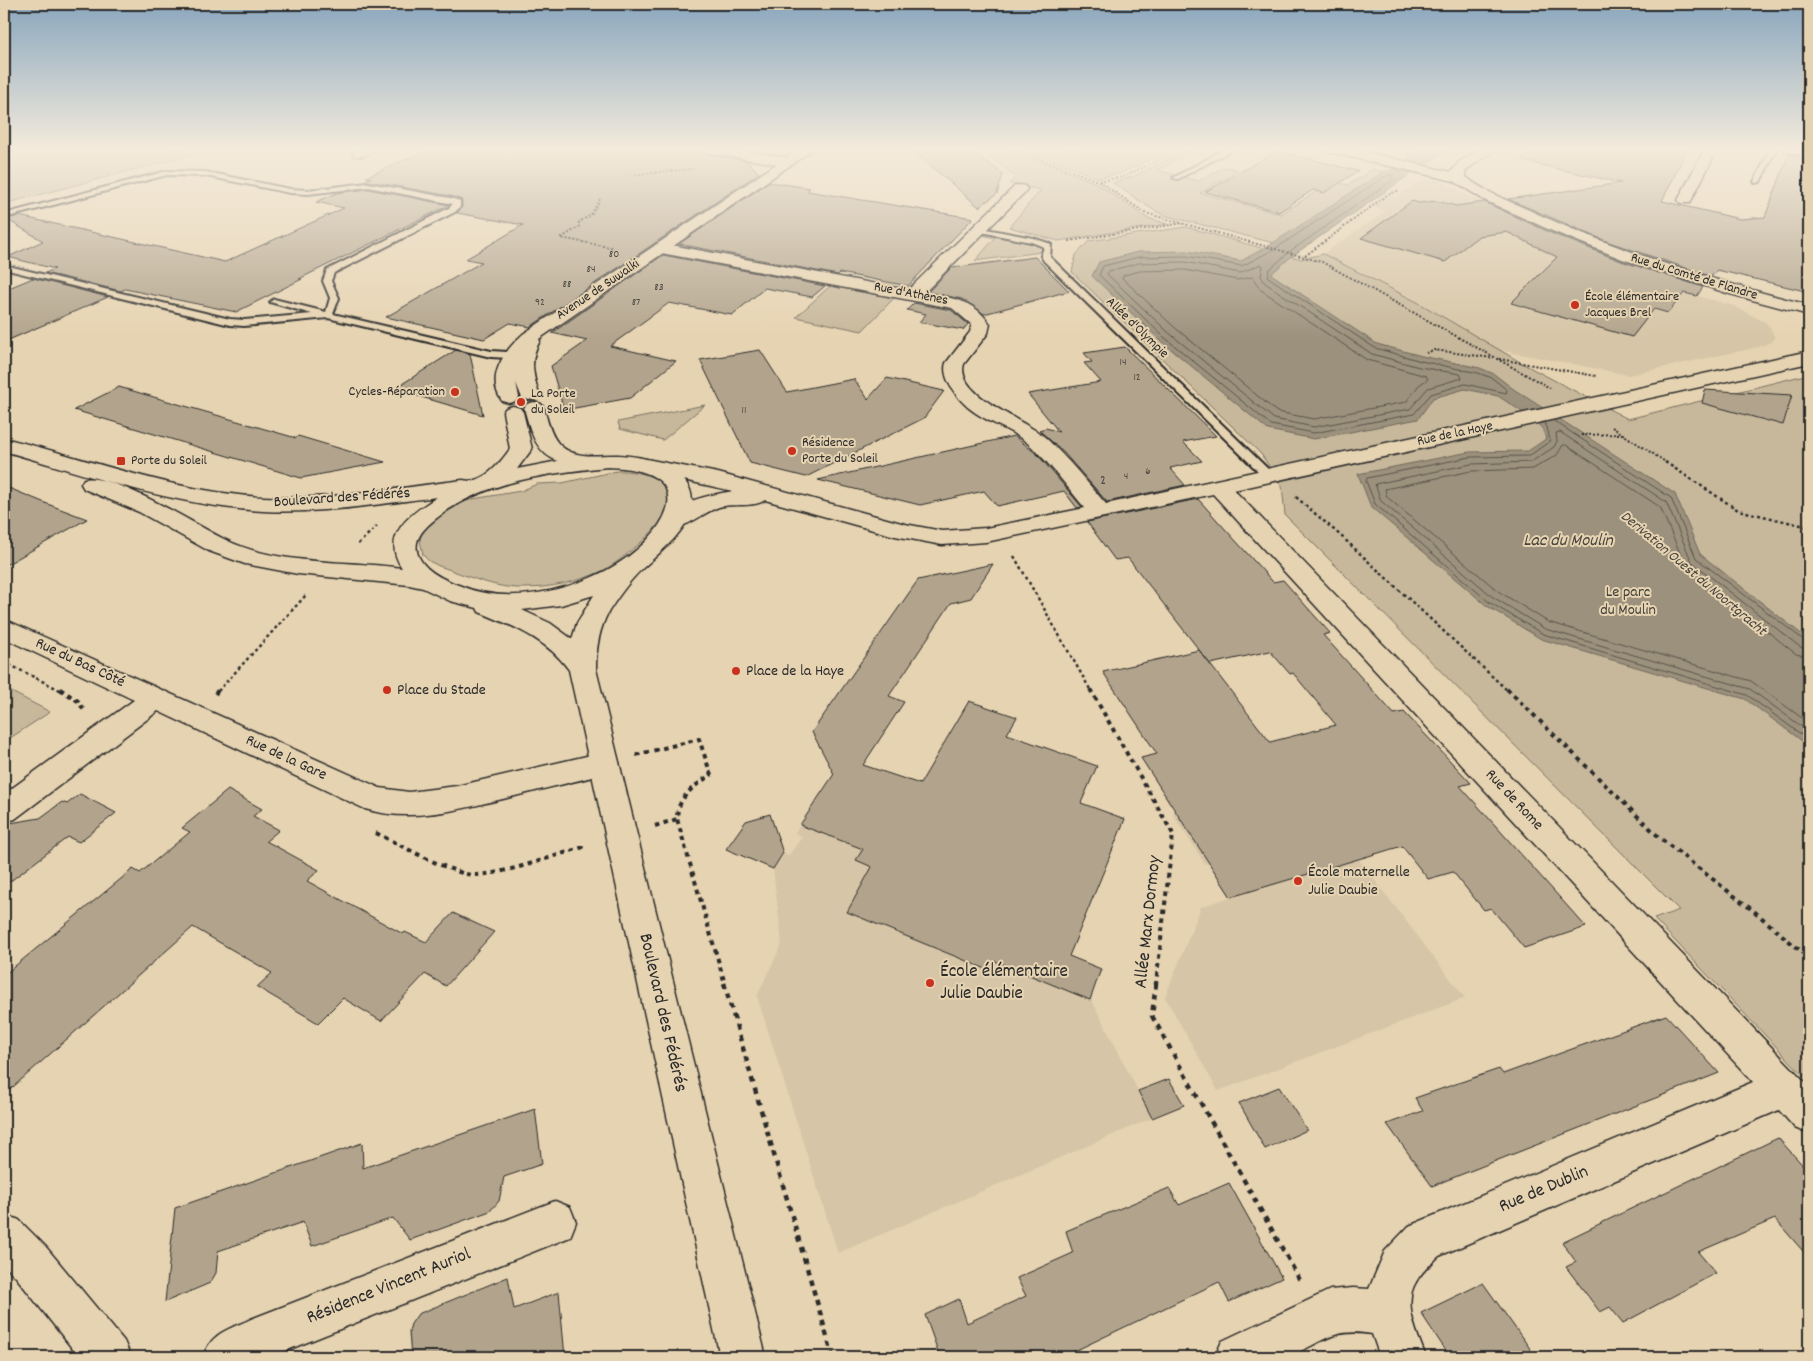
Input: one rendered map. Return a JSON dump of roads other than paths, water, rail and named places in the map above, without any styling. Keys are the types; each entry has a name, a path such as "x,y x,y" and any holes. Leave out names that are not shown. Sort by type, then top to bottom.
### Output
{"street":[{"name":"Avenue de Suwalki","path":"485,483 510,464 521,449 504,381 505,373 518,356 520,346 537,332 715,212"},
{"path":"913,294 997,212"},
{"name":"Rue du Comté de Flandre","path":"1521,212 1616,253 1701,281 1809,310"},
{"name":"Rue d'Athènes","path":"655,252 913,294 952,302 963,307 979,320 981,324 978,333 953,369 955,379 976,404 1023,430 1039,442 1101,512"},
{"path":"518,356 543,438 550,449 559,455 589,463"},
{"name":"Rue de la Haye","path":"1101,512 1809,357"},
{"name":"Boulevard des Fédérés","path":"4,444 107,474 180,491 262,504 300,504 485,483"},
{"name":"Boulevard des Fédérés","path":"4,444 155,511 223,549 275,564 402,576 431,582"},
{"path":"646,465 668,476 676,487 680,506 673,522 662,537 633,564 606,580 556,596 518,602 476,600 443,589 431,582 408,559 405,548 406,537 415,524 438,506 462,491 485,483 589,463 619,461 646,465 718,480 916,534 954,538 1001,533 1101,512"},
{"name":"Rue de Rome","path":"1218,486 1797,1101"},
{"path":"673,522 694,508 728,498 758,497 790,501"},
{"name":"Boulevard des Fédérés","path":"633,564 593,614 585,635 582,670 743,1357"},
{"name":"Boulevard des Fédérés","path":"476,600 540,629 555,638 570,651 582,670"},
{"name":"Rue du Bas Côté","path":"4,628 156,698"},
{"path":"4,810 156,698"},
{"name":"Rue de la Gare","path":"156,698 376,800 392,803 409,804 457,798 604,763"},
{"name":"Rue de Dublin","path":"1403,1357 1394,1338 1389,1316 1389,1296 1392,1281 1406,1258 1424,1241 1797,1101"},
{"name":"Résidence Vincent Auriol","path":"226,1357 242,1347 267,1336 555,1222"},
{"path":"4,1236 31,1262 108,1357"},
{"path":"1238,1357 1330,1312 1353,1309 1389,1316"}],"lane":[{"path":"4,216 21,212"},
{"path":"4,267 230,322 244,323 328,315 335,306 336,297 327,281 330,272 449,212"},
{"path":"979,229 1033,240 1046,245 1058,243"},
{"name":"Allée d'Olympie","path":"1046,245 1048,248 1047,259 1268,475"},
{"path":"274,302 492,354 518,356"}],"water":[{"name":"Lac du Moulin","path":"1322,212 1356,212 1292,256 1271,274 1377,344 1480,368 1494,374 1512,388 1675,494 1700,554 1809,640 1809,746 1745,699 1541,639 1487,606 1371,507 1358,474 1469,452 1528,451 1546,439 1542,428 1530,417 1498,396 1465,389 1433,398 1418,419 1314,439 1268,430 1160,340 1092,276 1099,262 1138,252 1187,251 1241,261"}],"place":[{"name":"École élémentaire Jacques Brel","path":"1575,305"},
{"name":"Cycles-Réparation","path":"455,392"},
{"name":"La Porte du Soleil","path":"521,402"},
{"name":"Résidence Porte du Soleil","path":"792,451"},
{"name":"Porte du Soleil","path":"121,461"},
{"name":"Place de la Haye","path":"736,671"},
{"name":"Place du Stade","path":"387,690"},
{"name":"École maternelle Julie Daubie","path":"1298,881"},
{"name":"École élémentaire Julie Daubie","path":"930,983"}],"water label":[{"name":"Derivation Ouest du Noortgracht","path":"1693,574"}],"park label":[{"name":"Le parc du Moulin","path":"1628,601"}]}
